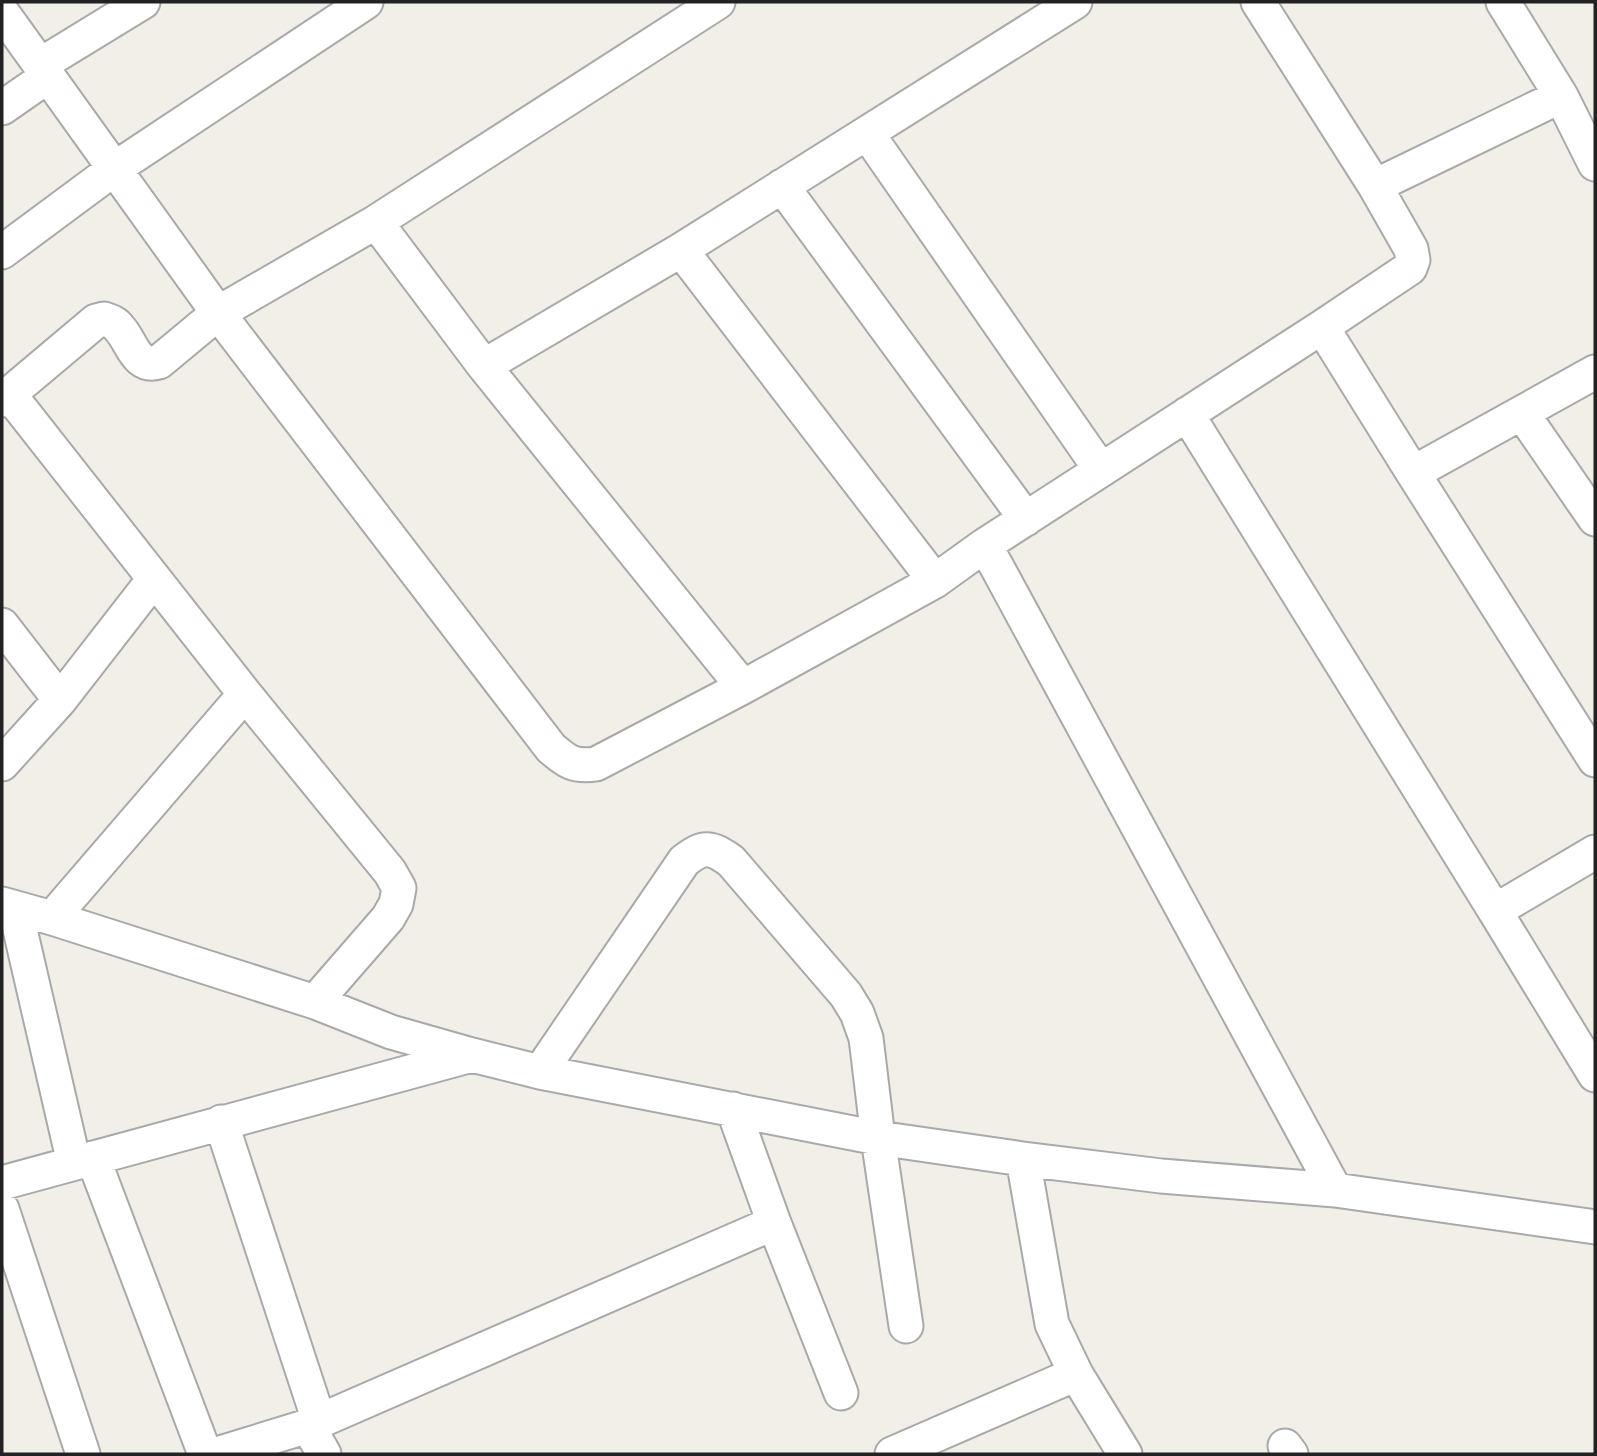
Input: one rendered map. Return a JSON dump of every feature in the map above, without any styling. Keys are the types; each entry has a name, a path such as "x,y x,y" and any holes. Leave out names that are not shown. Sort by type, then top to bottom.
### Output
{"street":[{"path":"2,108 44,70 143,2"},
{"path":"2,252 114,169 366,2"},
{"path":"315,1002 388,918 396,904 399,888 390,872 5,397 96,321 104,319 119,327 138,359 152,365 159,362 218,313 376,222 718,2"},
{"path":"484,366 681,250 1075,2"},
{"path":"2,12 218,313 551,748 566,761 581,766 596,764 935,581 985,545 1410,268 1413,260 1411,249 1376,186 1258,2"},
{"path":"1503,2 1577,110 1595,164"},
{"path":"1376,186 1577,110"},
{"path":"867,133 1101,470"},
{"path":"782,186 1026,519"},
{"path":"376,222 484,366 743,687"},
{"path":"681,250 935,581"},
{"path":"1322,327 1595,760"},
{"path":"1413,473 1595,372"},
{"path":"1522,413 1595,519"},
{"path":"1187,414 1595,1075"},
{"path":"985,545 1335,1190"},
{"path":"2,764 60,700 154,579"},
{"path":"4,632 60,700"},
{"path":"52,918 245,694"},
{"path":"540,1072 684,861 695,852 705,849 716,851 731,861 846,995 857,1013 866,1038 906,1326"},
{"path":"1495,911 1595,852"},
{"path":"8,906 315,1002 391,1032 540,1072 878,1138 1161,1176 1335,1190 1595,1227"},
{"path":"8,906 83,1160 205,1454"},
{"path":"2,1182 472,1055"},
{"path":"733,1109 774,1223 841,1393"},
{"path":"221,1122 324,1454"},
{"path":"1023,1159 1052,1324 1076,1374 1125,1454"},
{"path":"2,1209 83,1454"},
{"path":"217,1454 314,1423 774,1223"},
{"path":"892,1454 1076,1374"}]}
